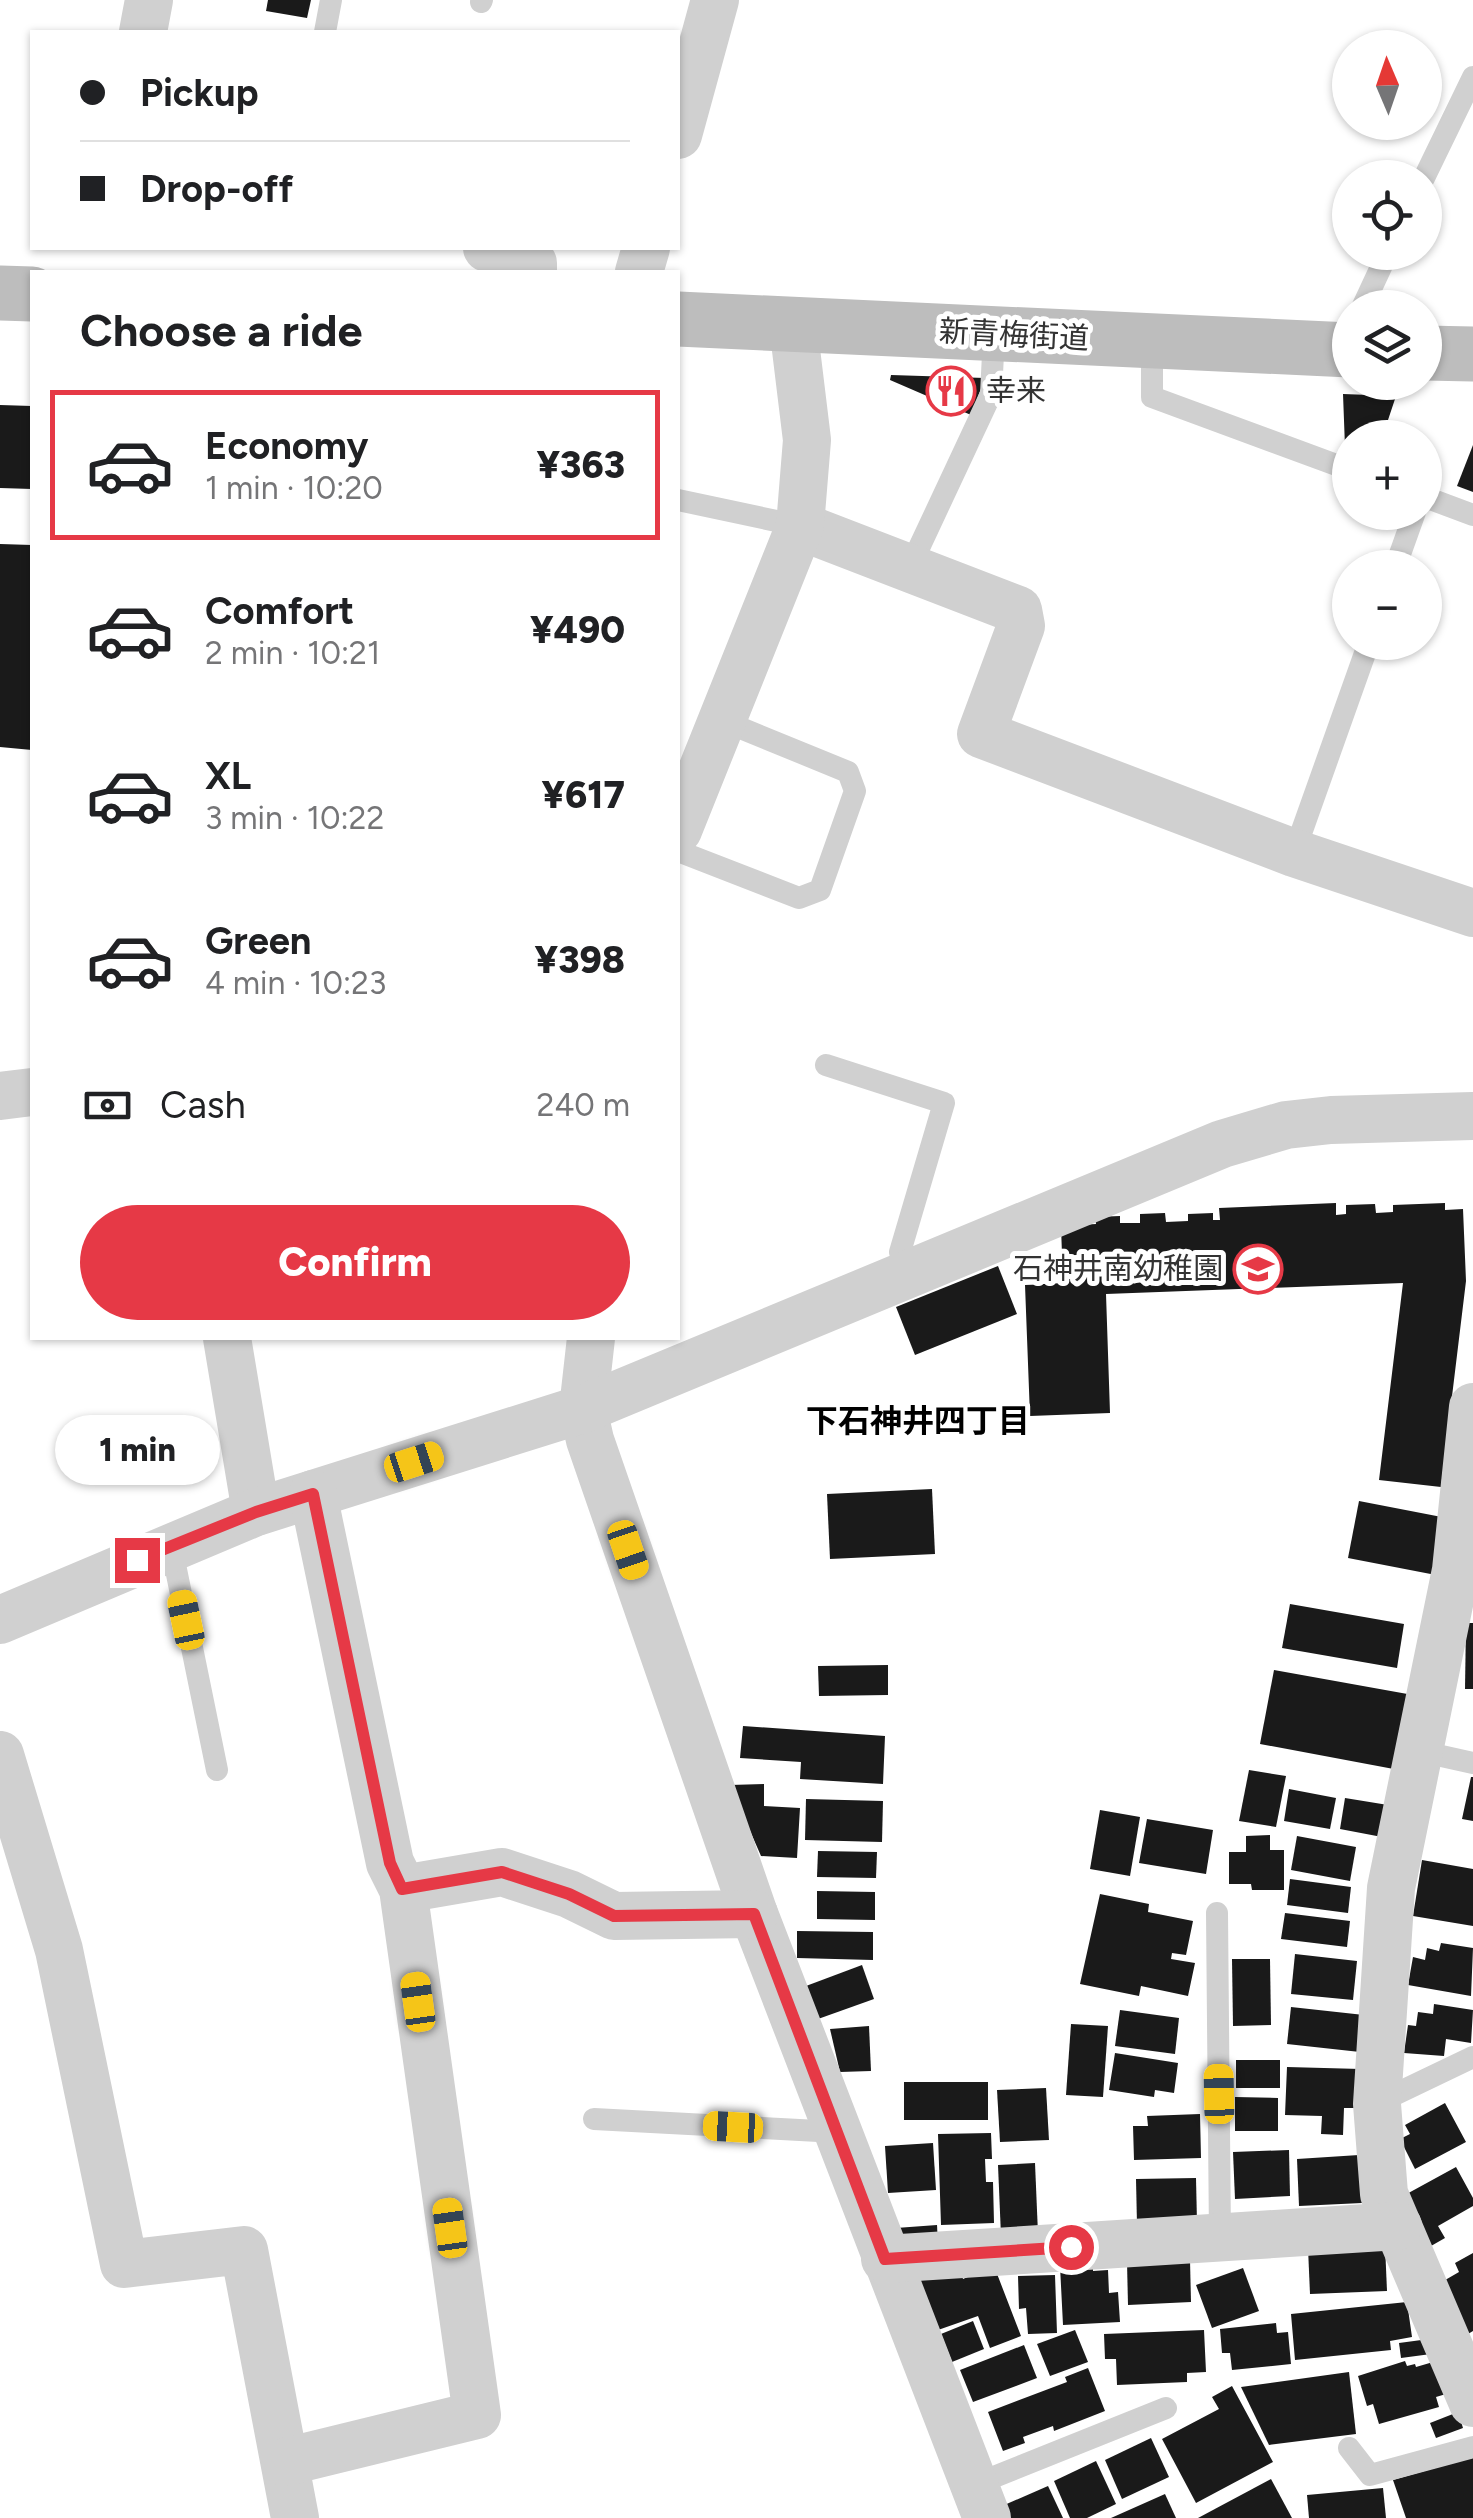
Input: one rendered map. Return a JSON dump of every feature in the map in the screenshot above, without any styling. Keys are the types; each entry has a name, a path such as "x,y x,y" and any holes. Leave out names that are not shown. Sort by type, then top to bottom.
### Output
{"main road":[{"path":"0,293 30,294"},
{"name":"新青梅街道","path":"680,319 1332,349"},
{"path":"1442,353 1473,354"}],"street":[{"path":"144,30 148,0"},
{"path":"680,120 715,0"},
{"path":"494,250 533,262 534,270"},
{"path":"680,825 800,526 808,440 793,325"},
{"path":"800,526 1018,610 1021,626 982,734 1294,853 1473,913"},
{"path":"0,1096 30,1092"},
{"path":"0,1620 256,1512 583,1408 1222,1144 1286,1126 1331,1120 1473,1116"},
{"path":"227,1340 256,1512"},
{"path":"591,1340 583,1408 590,1440 754,1914 981,2502"},
{"path":"1468,2376 1384,2194 1377,2104 1391,1888 1419,1750 1464,1570 1473,1407"},
{"path":"285,2462 476,2416 402,1889 390,1863 313,1494"},
{"path":"0,1755 59,1950 124,2264 244,2250 295,2518"},
{"path":"402,1889 502,1872 569,1894 614,1916 754,1914"},
{"path":"885,2259 1398,2226"}],"lane":[{"path":"325,30 331,0"},
{"path":"1433,160 1473,77"},
{"path":"910,567 992,394 994,334"},
{"path":"1152,341 1152,398 1332,463"},
{"path":"680,500 800,526"},
{"path":"1442,503 1473,515"},
{"path":"1294,853 1362,660"},
{"path":"680,852 799,898 820,890 855,791 848,772 721,720"},
{"path":"826,1065 944,1103 900,1252 907,1277"},
{"path":"171,1546 218,1770"},
{"path":"1419,1750 1473,1763"},
{"path":"1217,1913 1220,2238"},
{"path":"1377,2104 1473,2057"},
{"path":"594,2119 837,2132"},
{"path":"981,2502 1166,2408"},
{"path":"1349,2448 1370,2475 1473,2447"}],"building":[{"path":"268,0 311,0 307,18 266,11"},
{"path":"891,375 985,378 971,415 890,380"},
{"path":"1343,400 1395,400 1388,420 1344,420"},
{"path":"0,405 30,406 30,489 0,488"},
{"path":"1473,445 1473,492 1457,486"},
{"path":"0,544 30,545 30,750 0,747"},
{"path":"1336,1203 1336,1215 1346,1214 1346,1205 1375,1204 1376,1213 1393,1212 1393,1205 1445,1203 1445,1210 1463,1209 1466,1281 1441,1487 1379,1480 1403,1283 1106,1294 1110,1413 1030,1416 1025,1285 1063,1283 1061,1226 1096,1224 1095,1217 1120,1216 1120,1223 1140,1223 1140,1214 1165,1213 1166,1222 1188,1221 1188,1214 1213,1213 1213,1220 1220,1220 1219,1208"},
{"path":"998,1266 1017,1314 915,1355 896,1307"},
{"path":"932,1489 935,1554 830,1559 827,1494"},
{"path":"1359,1501 1452,1519 1441,1576 1348,1558"},
{"path":"1290,1604 1404,1624 1397,1668 1282,1648"},
{"path":"1466,1623 1473,1623 1473,1689 1465,1689"},
{"path":"888,1665 888,1695 819,1696 818,1666"},
{"path":"1274,1670 1413,1695 1399,1770 1260,1744"},
{"path":"743,1726 885,1736 883,1784 800,1779 801,1762 740,1758"},
{"path":"1249,1770 1286,1776 1276,1827 1239,1821"},
{"path":"1473,1777 1473,1821 1462,1819"},
{"path":"764,1784 764,1806 800,1808 797,1858 761,1856 730,1785"},
{"path":"1289,1789 1336,1798 1330,1829 1284,1821"},
{"path":"1345,1798 1388,1805 1382,1837 1340,1829"},
{"path":"806,1799 883,1801 882,1842 805,1840"},
{"path":"1100,1810 1140,1817 1130,1876 1090,1869"},
{"path":"1147,1819 1213,1830 1206,1874 1139,1863"},
{"path":"1270,1835 1270,1850 1284,1850 1284,1890 1252,1890 1251,1884 1229,1884 1229,1852 1246,1852 1246,1836"},
{"path":"1297,1836 1356,1847 1350,1881 1291,1870"},
{"path":"818,1851 877,1852 876,1878 817,1877"},
{"path":"1422,1860 1473,1869 1473,1926 1413,1916"},
{"path":"1290,1879 1351,1887 1348,1913 1287,1905"},
{"path":"817,1891 875,1892 875,1920 817,1919"},
{"path":"1100,1894 1149,1904 1148,1912 1193,1921 1186,1955 1172,1953 1171,1959 1195,1963 1188,1996 1141,1986 1139,1996 1080,1984"},
{"path":"1285,1913 1350,1921 1347,1947 1281,1939"},
{"path":"797,1931 873,1932 873,1960 797,1958"},
{"path":"1441,1943 1473,1948 1471,1996 1408,1985 1413,1957 1425,1960 1427,1948 1439,1951"},
{"path":"1295,1954 1357,1961 1353,2000 1291,1994"},
{"path":"1232,1959 1270,1959 1271,2025 1233,2026"},
{"path":"862,1965 874,1999 818,2019 806,1986"},
{"path":"1434,2004 1473,2010 1471,2043 1446,2039 1444,2056 1404,2053 1408,2025 1416,2026 1418,2012 1433,2014"},
{"path":"1291,2007 1364,2015 1360,2052 1287,2044"},
{"path":"1120,2010 1179,2018 1175,2054 1115,2046"},
{"path":"1071,2024 1108,2026 1103,2097 1066,2095"},
{"path":"869,2026 871,2071 840,2072 830,2029"},
{"path":"1115,2053 1178,2063 1174,2093 1155,2090 1154,2097 1109,2090"},
{"path":"1236,2060 1280,2060 1280,2088 1236,2088"},
{"path":"1287,2067 1361,2069 1360,2108 1344,2108 1343,2135 1321,2134 1322,2116 1285,2115"},
{"path":"904,2082 988,2082 988,2120 904,2120"},
{"path":"1046,2088 1049,2140 1000,2142 997,2090"},
{"path":"1235,2097 1278,2098 1278,2131 1235,2131"},
{"path":"1445,2103 1466,2142 1415,2169 1400,2139 1410,2134 1405,2125"},
{"path":"1200,2114 1201,2158 1134,2160 1133,2126 1148,2126 1147,2116"},
{"path":"991,2133 992,2159 985,2159 986,2182 993,2182 994,2223 941,2225 938,2134"},
{"path":"933,2143 936,2190 888,2193 885,2146"},
{"path":"1289,2150 1290,2196 1235,2199 1233,2152"},
{"path":"1359,2155 1362,2203 1299,2206 1297,2159"},
{"path":"1035,2163 1038,2234 1001,2236 998,2165"},
{"path":"1456,2167 1473,2198 1473,2206 1438,2226 1445,2238 1431,2246 1403,2196"},
{"path":"1196,2178 1197,2223 1137,2225 1136,2179"},
{"path":"937,2225 938,2244 897,2247 896,2228"},
{"path":"1385,2245 1387,2291 1310,2294 1308,2248"},
{"path":"1473,2253 1473,2331 1468,2334 1440,2283 1459,2272 1455,2263"},
{"path":"1190,2260 1191,2302 1128,2305 1127,2262"},
{"path":"1093,2264 1093,2271 1108,2270 1109,2293 1118,2292 1120,2322 1063,2325 1060,2266"},
{"path":"959,2266 963,2279 994,2266 1021,2336 990,2348 978,2316 938,2330 919,2281"},
{"path":"1243,2268 1259,2311 1212,2328 1196,2285"},
{"path":"1055,2275 1057,2333 1028,2334 1026,2308 1019,2309 1018,2276"},
{"path":"1407,2302 1412,2337 1390,2341 1391,2350 1295,2360 1291,2314"},
{"path":"973,2321 984,2349 952,2362 941,2334"},
{"path":"1276,2323 1277,2333 1288,2332 1291,2364 1232,2370 1230,2353 1222,2353 1220,2329"},
{"path":"1075,2330 1088,2362 1050,2376 1037,2344"},
{"path":"1204,2330 1206,2372 1187,2373 1187,2382 1117,2385 1116,2359 1105,2359 1104,2334"},
{"path":"1429,2339 1431,2354 1401,2358 1399,2343"},
{"path":"1024,2345 1037,2378 973,2402 960,2370"},
{"path":"1440,2360 1446,2394 1436,2397 1439,2407 1379,2424 1373,2404 1367,2406 1358,2376 1405,2361 1407,2366 1416,2367"},
{"path":"1088,2368 1105,2411 1054,2431 1053,2426 1023,2437 1025,2443 1003,2451 988,2412 1067,2382 1065,2377"},
{"path":"1349,2372 1356,2434 1269,2445 1241,2387"},
{"path":"1232,2386 1273,2462 1196,2503 1162,2439 1219,2409 1212,2397"},
{"path":"1458,2412 1463,2428 1436,2438 1430,2423"},
{"path":"1151,2438 1169,2477 1122,2499 1105,2460"},
{"path":"1473,2457 1473,2518 1406,2518 1393,2480"},
{"path":"1096,2461 1116,2504 1087,2518 1070,2518 1054,2481"},
{"path":"1271,2479 1292,2518 1198,2518"},
{"path":"1048,2486 1063,2518 1007,2518 1002,2506"},
{"path":"1383,2488 1386,2518 1309,2518 1307,2495"},
{"path":"1165,2494 1176,2518 1111,2518"}],"place":[{"name":"幸来","path":"951,391"},
{"name":"石神井南幼稚園","path":"1258,1269"}],"district":[{"name":"下石神井四丁目","path":"918,1421"}],"route":[{"path":"137,1560 256,1512 313,1494 390,1863 402,1889 502,1872 569,1894 614,1916 754,1914 885,2259 1071,2247"}]}
